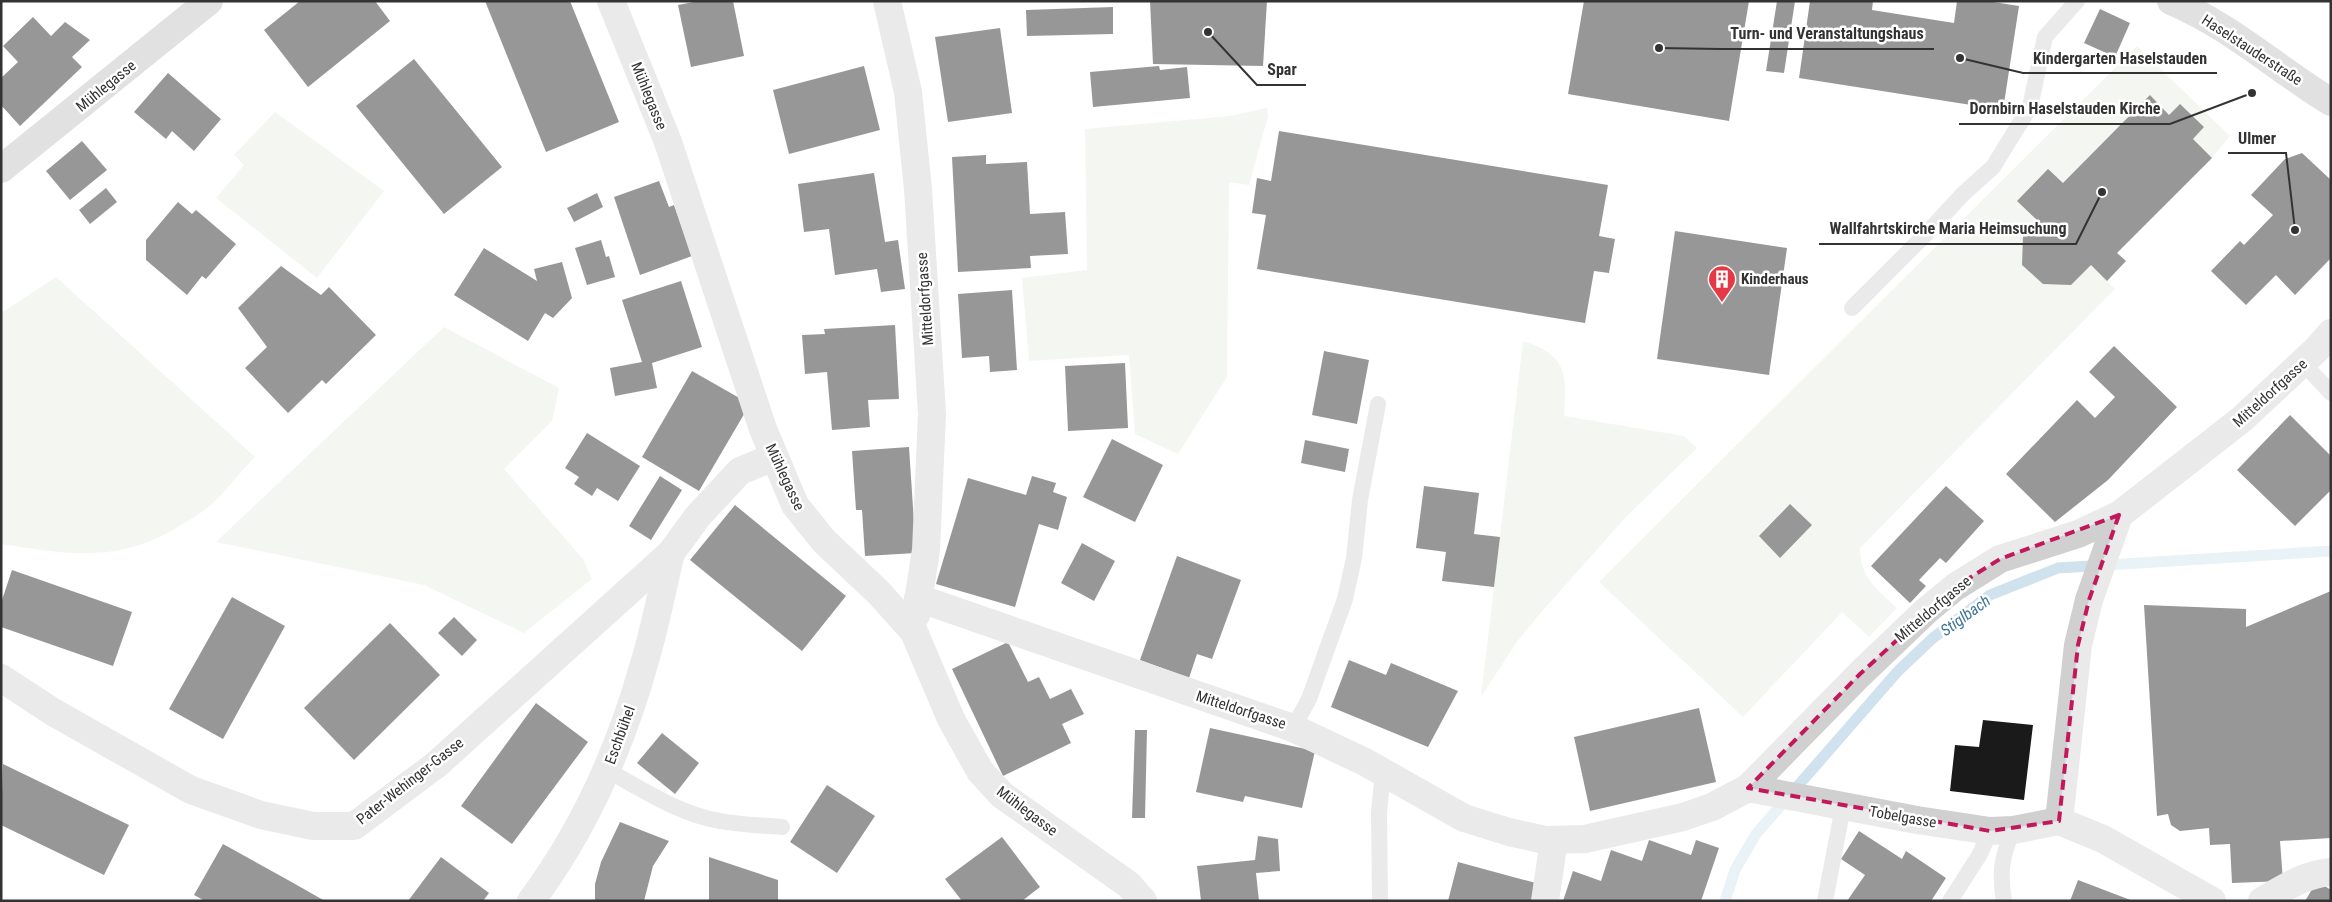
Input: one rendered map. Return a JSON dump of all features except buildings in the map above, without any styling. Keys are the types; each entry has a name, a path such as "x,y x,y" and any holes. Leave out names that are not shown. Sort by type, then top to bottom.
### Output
{"street":[{"name":"Mühlegasse","path":"1,169 209,1"},
{"name":"Mühlegasse","path":"611,1 668,142 774,457 795,505 824,541 880,594 914,632 951,719 980,771 1002,794 1129,885 1143,901"},
{"name":"Mitteldorfgasse","path":"887,1 908,92 918,189 932,414 926,550 914,632"},
{"name":"Haselstauderstraße","path":"2171,1 2236,38 2331,102"},
{"name":"Mitteldorfgasse","path":"918,598 1293,728 1384,772 1464,818 1509,832 1545,840 1585,839 1683,817 1758,790 1860,674 1926,611 1955,587 2000,559 2078,534 2120,515 2242,419 2331,333"},
{"name":"Pater-Wehinger-Gasse","path":"1,678 53,712 192,790 261,815 313,826 354,826 437,764 671,553 698,516 740,471 774,457"},
{"path":"2120,515 2089,600 2078,644 2058,821 2103,839 2212,901"},
{"name":"Eschbühel","path":"531,901 554,868 596,795 624,729 645,664 671,553"},
{"name":"Tobelgasse","path":"1758,790 1843,807 2001,830 2058,821"},
{"path":"1545,901 1554,840"},
{"path":"2262,901 2300,879 2318,873 2331,872"}],"lane":[{"path":"1852,308 1963,194 1993,166 2030,107 2045,37 2077,1"},
{"path":"2303,362 2331,393"},
{"path":"1293,728 1309,699 1345,599 1354,558 1360,500 1378,404"},
{"path":"607,770 652,796 684,811 719,821 782,827"},
{"path":"1380,901 1379,812 1384,772"},
{"path":"1826,901 1843,807"},
{"path":"1950,901 1980,854 2001,830"},
{"path":"2001,830 2004,901"}],"highlighted area":[{"path":"2119,515 2089,600 2078,645 2059,821 1990,831 1748,788 1860,674 1955,587 2000,559"}],"shaded area":[{"path":"2137,46 2230,136 2212,158 2117,252 2126,261 2107,281 2115,289 1860,548 1866,575 1877,589 1897,608 1869,637 1842,612 1743,717 1599,582"},
{"path":"1267,108 1268,116 1249,185 1229,182 1227,377 1178,454 1135,434 1129,355 1029,361 1022,278 1087,270 1085,129 1230,116"},
{"path":"275,112 384,191 317,278 216,198 244,165 234,155"},
{"path":"56,277 255,457 220,496 203,511 163,535 140,545 96,553 74,553 1,544 1,313"},
{"path":"444,327 559,388 552,421 504,469 583,559 592,579 524,633 424,585 216,542"},
{"path":"1523,341 1548,353 1561,368 1565,389 1564,416 1684,436 1697,448 1625,518 1538,616 1516,643 1481,697"}],"waterway":[{"name":"Stiglbach","path":"1725,901 1735,870 1756,834 1898,671 1933,638 1990,595 2058,568 2331,551"}],"place":[{"name":"Spar","path":"1208,32"},
{"name":"Turn- und Veranstaltungshaus","path":"1659,48"},
{"name":"Kindergarten Haselstauden","path":"1960,58"},
{"name":"Dornbirn Haselstauden Kirche","path":"2252,93"},
{"name":"Wallfahrtskirche Maria Heimsuchung","path":"2102,192"},
{"name":"Ulmer","path":"2295,230"},
{"name":"Kinderhaus","path":"1722,303"}]}
